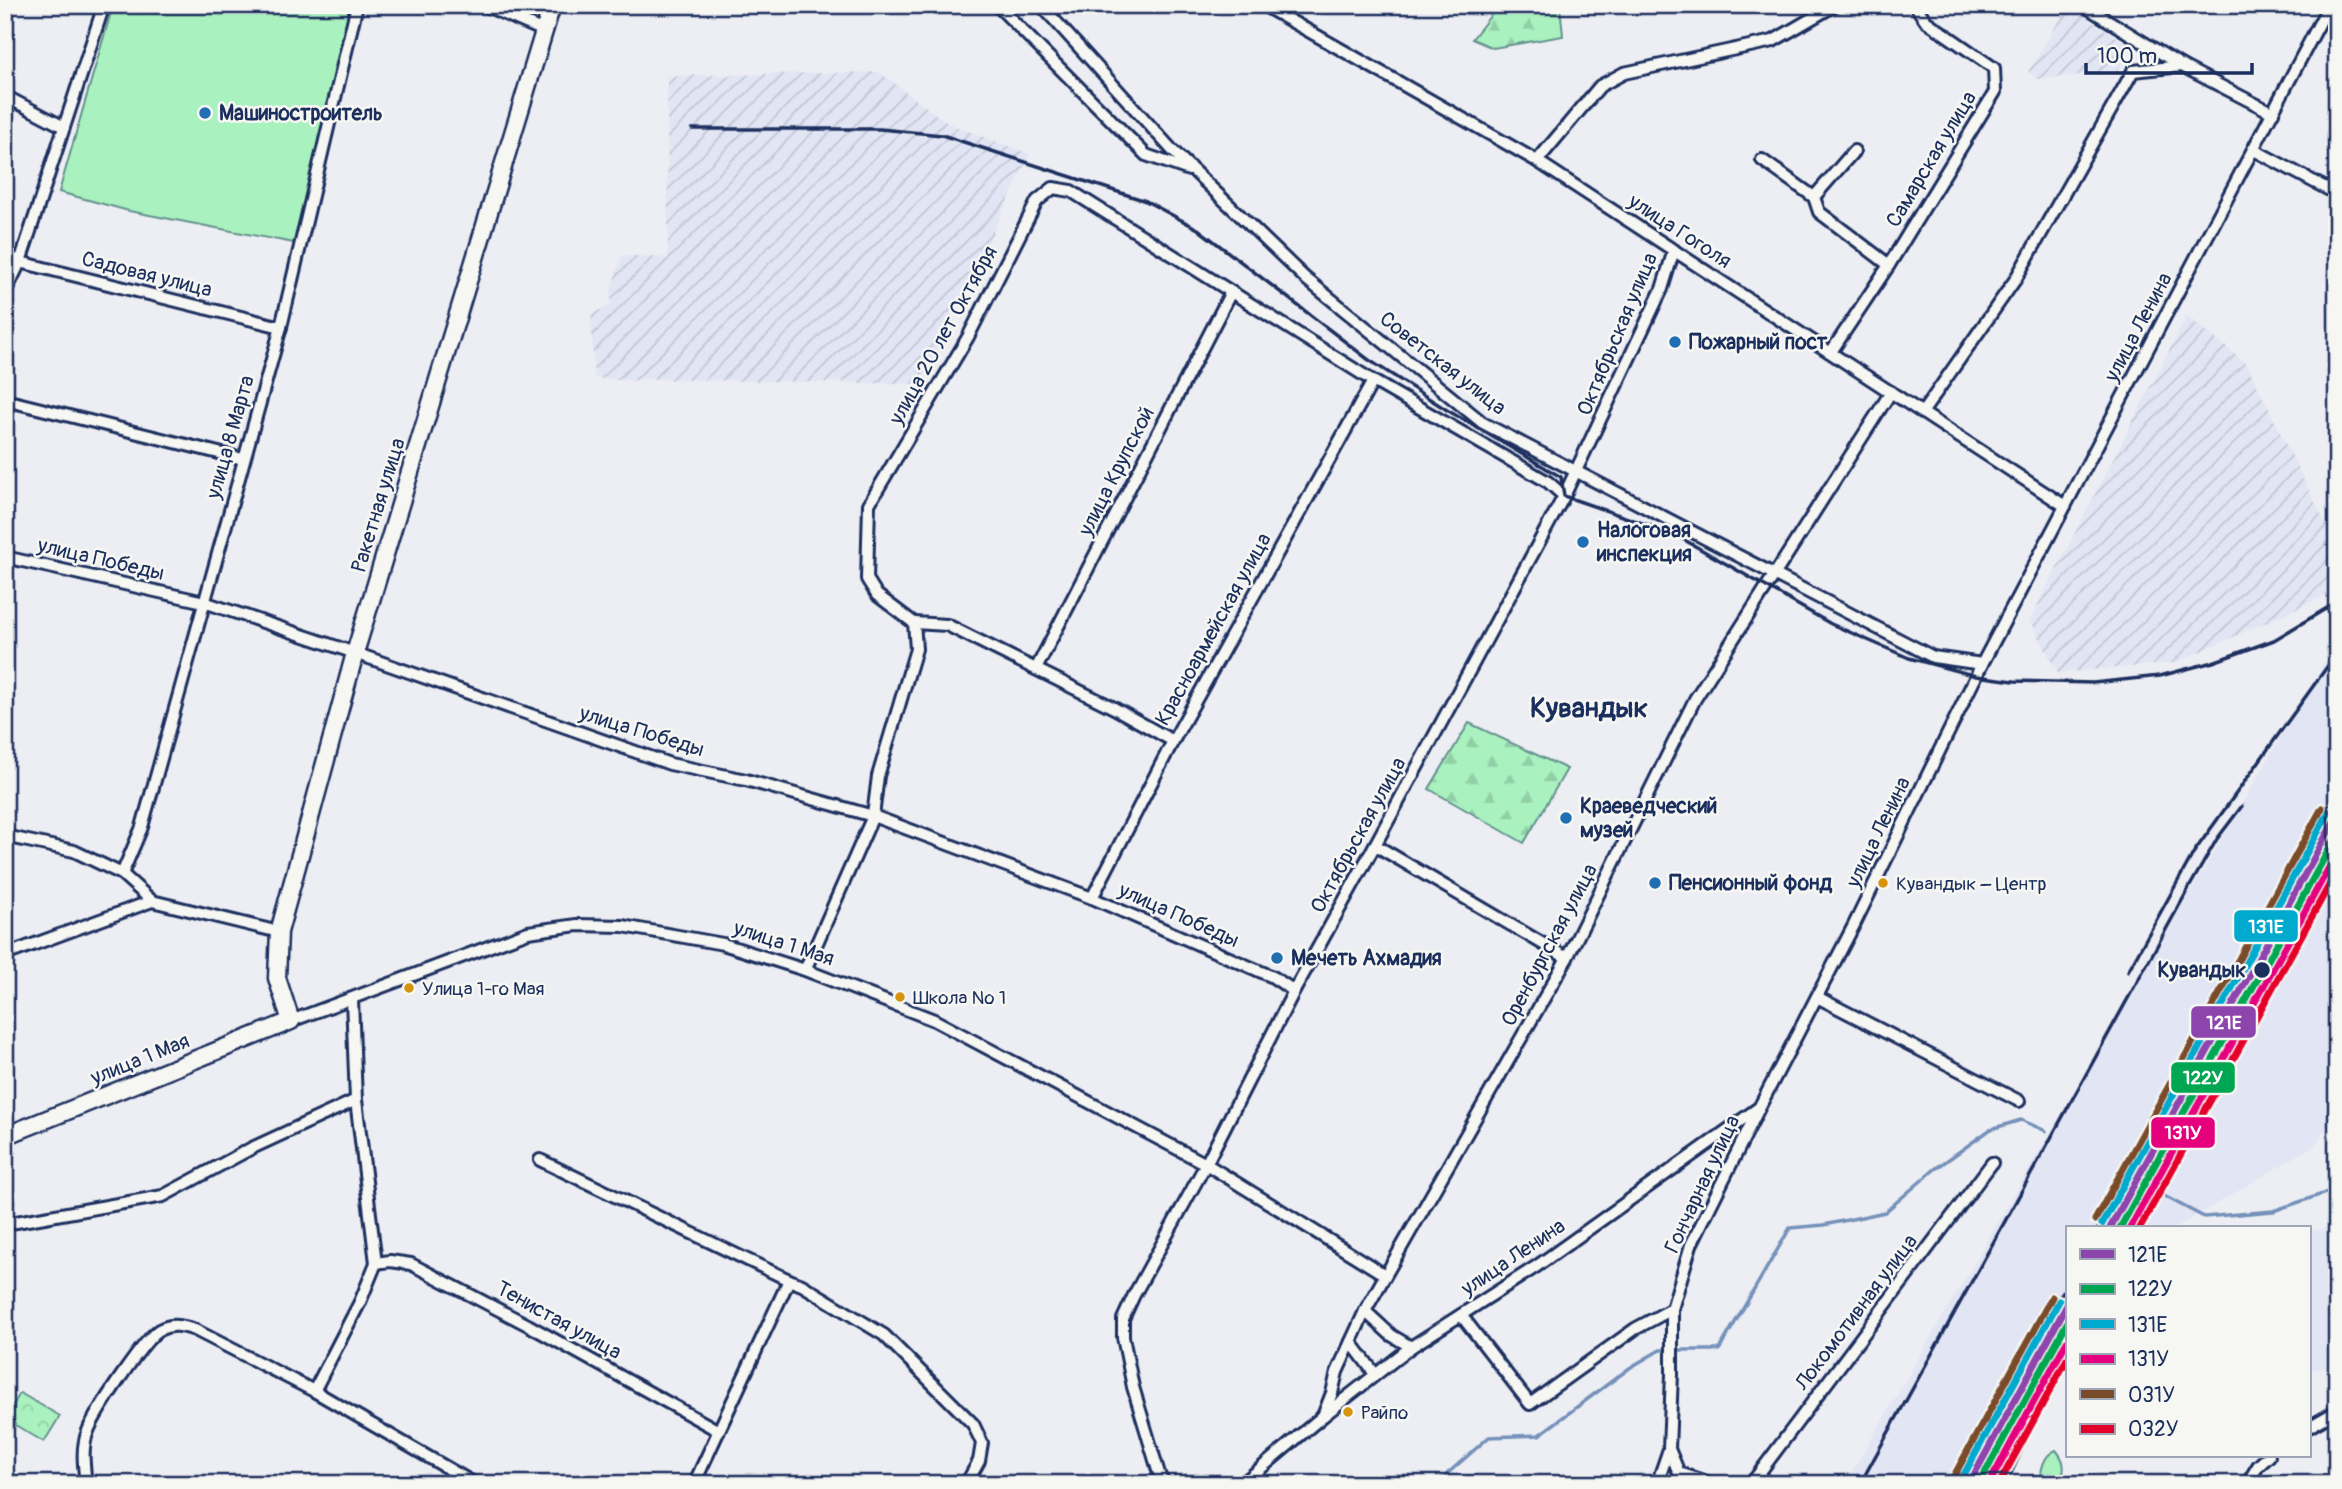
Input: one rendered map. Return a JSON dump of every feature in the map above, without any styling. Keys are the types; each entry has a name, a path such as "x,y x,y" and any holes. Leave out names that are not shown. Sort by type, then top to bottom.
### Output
{"main road":[{"name":"Ракетная улица","path":"291,1021 276,978 279,932 355,653 552,5"},
{"name":"улица 1 Мая","path":"5,1136 291,1021"}],"street":[{"path":"5,293 20,262 104,5"},
{"name":"улица 8 Марта","path":"122,874 142,827 281,327 357,5"},
{"path":"484,5 544,31"},
{"path":"997,5 1146,155 1195,172"},
{"name":"Советская улица","path":"1041,5 1172,151 1305,278 1483,423 1933,657 1982,664"},
{"name":"улица Гоголя","path":"1263,5 1536,161 2065,506"},
{"path":"1536,161 1600,86 1624,73 1773,41 1835,5"},
{"name":"Самарская улица","path":"1831,352 1889,265 1995,92 1994,68 1926,21 1915,5"},
{"path":"2083,5 2182,66 2273,113"},
{"name":"улица Ленина","path":"1242,1484 1322,1416 1411,1348 1548,1258 1759,1108 1982,664 2329,5"},
{"path":"1922,413 2015,280 2133,71 2182,66"},
{"path":"5,96 64,127"},
{"path":"2254,150 2337,194"},
{"path":"1814,197 1854,151"},
{"path":"1762,160 1814,197 1819,212 1889,265"},
{"name":"улица 20 лет Октября","path":"914,623 877,596 867,579 869,504 968,337 1037,201 1053,188 1071,191 1231,292"},
{"name":"Октябрьская улица","path":"1162,1482 1133,1387 1123,1337 1124,1319 1134,1295 1206,1164 1294,991 1564,496 1662,289 1674,250"},
{"name":"Садовая улица","path":"5,254 20,262 281,327"},
{"path":"1231,292 1373,381 1548,482 1564,496"},
{"name":"улица Крупской","path":"1036,668 1231,292"},
{"name":"Красноармейская улица","path":"1092,898 1173,741 1373,381"},
{"name":"Оренбургская улица","path":"1322,1416 1337,1372 1366,1311 1567,958 1695,699 1891,393"},
{"path":"5,400 243,459"},
{"name":"улица Победы","path":"5,557 204,602 670,764 746,780 873,816 1092,898 1273,978 1294,991"},
{"path":"805,970 873,816 878,776 916,649 914,623 947,625 1036,668 1173,741"},
{"path":"5,835 74,851 122,874 152,901 279,932"},
{"path":"1376,845 1567,958"},
{"path":"5,955 152,901"},
{"name":"улица 1 Мая","path":"291,1021 528,932 577,925 623,926 674,933 762,955 934,1020 1206,1164 1385,1275"},
{"path":"1817,997 2019,1101"},
{"path":"314,1391 360,1302 376,1263 356,1100 352,999"},
{"path":"5,1224 163,1196 252,1148 356,1100"},
{"name":"Гончарная улица","path":"1657,1484 1669,1449 1672,1309 1691,1245 1759,1108"},
{"path":"540,1160 802,1285 884,1335 973,1423 982,1443 979,1461 966,1484"},
{"name":"Локомотивная улица","path":"1751,1484 1992,1163"},
{"name":"Тенистая улица","path":"376,1263 390,1261 411,1264 528,1325 717,1430"},
{"path":"694,1484 789,1280"},
{"path":"1461,1315 1530,1404 1635,1329 1672,1309"},
{"path":"1366,1311 1391,1335 1411,1348"},
{"path":"86,1484 83,1450 87,1431 147,1341 159,1330 177,1325 195,1330 314,1391 475,1484"},
{"path":"1351,1342 1376,1374"},
{"path":"2310,1426 2337,1411"},
{"path":"1669,1449 1679,1473 1713,1484"},
{"path":"2247,1484 2258,1466 2267,1458"}],"shaded area":[{"path":"2068,6 2132,47 2117,72 2038,79 2028,72"},
{"path":"879,72 949,124 1030,154 921,384 642,379 631,381 594,378 591,314 611,305 611,289 622,255 668,258 667,76"},
{"path":"2187,316 2246,363 2337,547 2337,590 2175,663 2058,673 2030,620"},
{"path":"2337,641 2337,1110 2315,1145 2179,1226 2066,1226 2066,1374 2004,1484 1845,1484"},
{"path":"2337,1226 2337,1366 2310,1370 2310,1232"}],"green space":[{"name":"Машиностроитель","path":"113,5 351,5 346,25 350,33 294,243 129,211 59,192"},
{"path":"1499,5 1560,5 1563,36 1493,48 1472,39"},
{"path":"1469,723 1567,769 1524,843 1429,789"},
{"path":"20,1393 60,1416 44,1442 5,1419"},
{"path":"2056,1450 2064,1466 2058,1484 2033,1484 2040,1482 2045,1459"}],"waterway":[{"path":"1443,1484 1447,1474 1489,1437 1539,1435 1631,1367 1660,1350 1719,1350 1790,1228 1824,1225 1885,1212 1935,1169 1991,1129 2021,1120 2046,1131"},
{"path":"2164,1196 2204,1217 2273,1211 2337,1189"}],"railway":[{"path":"692,129 880,129 942,135 1146,201 1198,229 1369,360 1447,410 1561,477 1564,496 1674,534 1831,624 1909,658 1976,676 2014,681 2093,683 2160,676 2213,662 2274,640 2337,602"},
{"path":"2128,971 2194,852 2337,653"},
{"path":"2099,1226 2337,794"},
{"path":"1860,1484 2190,886 2217,839 2242,806"},
{"path":"2325,862 2337,844"},
{"path":"2124,1226 2138,1193"},
{"path":"1957,1484 2066,1286"},
{"path":"2006,1484 2066,1357"}],"transit line":[{"name":"031У","path":"2095,1220 2322,808"},
{"name":"131Е","path":"2102,1224 2329,812"},
{"name":"121Е","path":"2111,1226 2337,816"},
{"name":"122У","path":"2121,1226 2337,835"},
{"name":"131У","path":"2131,1226 2337,853"},
{"name":"032У","path":"2141,1226 2337,871"},
{"name":"031У","path":"1954,1476 2052,1297"},
{"name":"131Е","path":"1961,1480 2059,1301"},
{"name":"121Е","path":"1969,1484 2066,1307"},
{"name":"122У","path":"1979,1484 2066,1325"},
{"name":"131У","path":"1989,1484 2066,1343"},
{"name":"032У","path":"1999,1484 2066,1361"}],"place":[{"name":"Машиностроитель","path":"205,113"},
{"name":"Пожарный пост","path":"1675,342"},
{"name":"Налоговая инспекция","path":"1583,542"},
{"name":"Краеведческий музей","path":"1566,818"},
{"name":"Пенсионный фонд","path":"1655,883"},
{"name":"Кувандык – Центр","path":"1883,883"},
{"name":"Мечеть Ахмадия","path":"1277,958"},
{"name":"Кувандык","path":"2262,970"},
{"name":"Улица 1-го Мая","path":"409,988"},
{"name":"Школа № 1","path":"900,997"},
{"name":"Райпо","path":"1348,1412"}],"district":[{"name":"Кувандык","path":"1589,707"}]}
